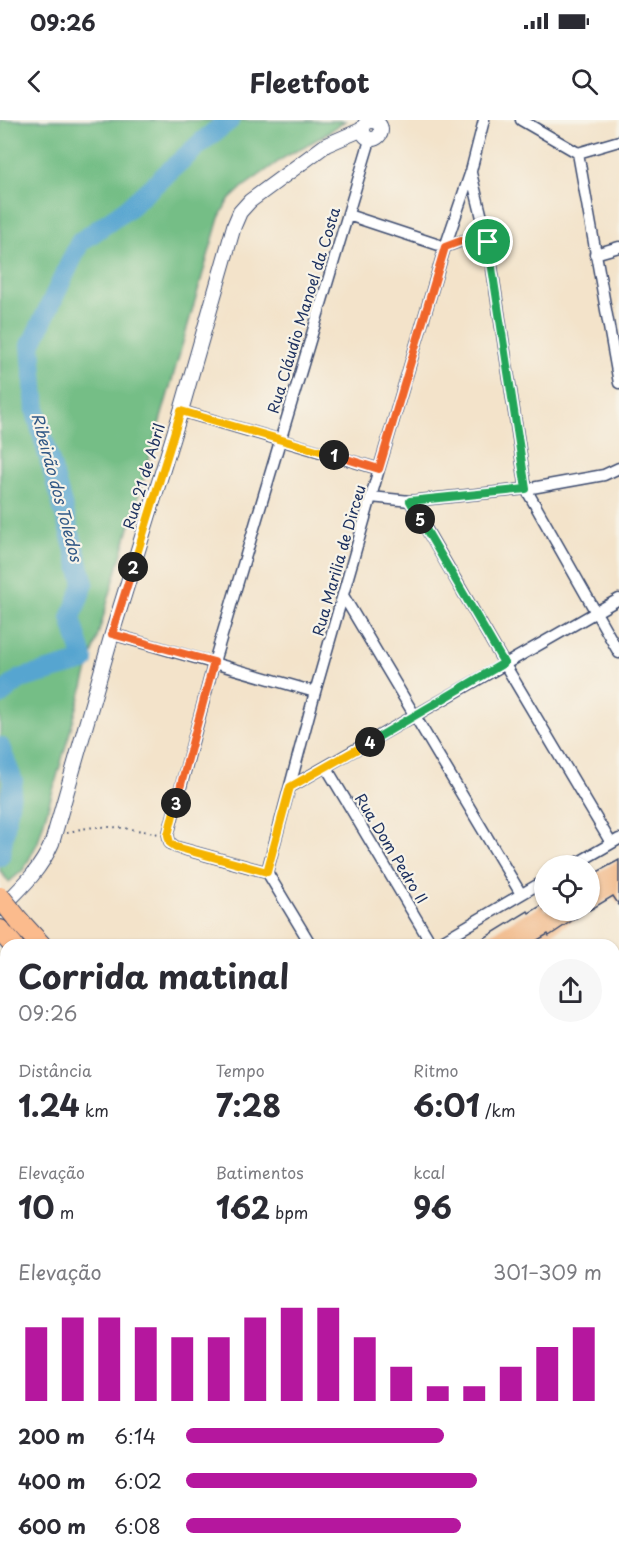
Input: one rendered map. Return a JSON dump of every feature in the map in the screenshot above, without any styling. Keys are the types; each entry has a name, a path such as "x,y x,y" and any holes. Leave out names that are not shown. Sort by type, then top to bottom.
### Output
{"highway":[{"path":"0,897 36,939"}],"street":[{"name":"Rua Marilia de Dirceu","path":"267,872 315,692 379,469 445,247 471,171 484,120"},
{"path":"520,120 578,153 619,141"},
{"path":"366,135 379,137 382,133 382,128 375,121"},
{"name":"Rua 21 de Abril","path":"0,909 34,876 45,861 54,837 112,634 240,212 250,201 326,145 366,135"},
{"name":"Rua Cláudio Manoel da Costa","path":"168,835 214,662 348,215 366,135"},
{"path":"578,153 619,383"},
{"path":"471,171 488,242 526,489 619,653"},
{"path":"463,194 477,196"},
{"path":"348,215 445,247 461,241 488,242"},
{"path":"595,254 619,248"},
{"path":"181,411 379,469"},
{"path":"371,497 410,501 526,489 604,475 619,468"},
{"path":"410,501 504,663 615,841 591,855"},
{"path":"344,597 521,894"},
{"path":"290,787 619,599"},
{"path":"112,634 315,692"},
{"name":"Rua Dom Pedro II","path":"326,767 430,939"},
{"path":"168,835 170,843 176,847 267,872 307,939"},
{"path":"444,939 534,887"}],"path":[{"path":"54,837 86,828 105,827 168,835"}],"green space":[{"path":"0,120 345,121 285,157 243,187 228,201 219,218 38,842 24,869 9,882 0,871"}],"building":[{"path":"619,860 619,905 613,896 600,904 600,870"},
{"path":"534,910 534,921 572,921 549,936 548,934 539,939 483,939 528,911 529,913"}],"waterway":[{"name":"Ribeirão dos Toledos","path":"0,695 20,679 84,661 71,618 84,583 36,412 31,345 80,242 127,209 204,140 230,120"},
{"name":"Ribeirão dos Toledos","path":"0,747 13,781 0,856"}],"route":[{"path":"461,241 488,242 526,489 410,501 504,663 415,717 290,787 267,872 176,847 170,843 168,835 214,662 112,634 181,411 379,469 445,247 461,241"}]}
